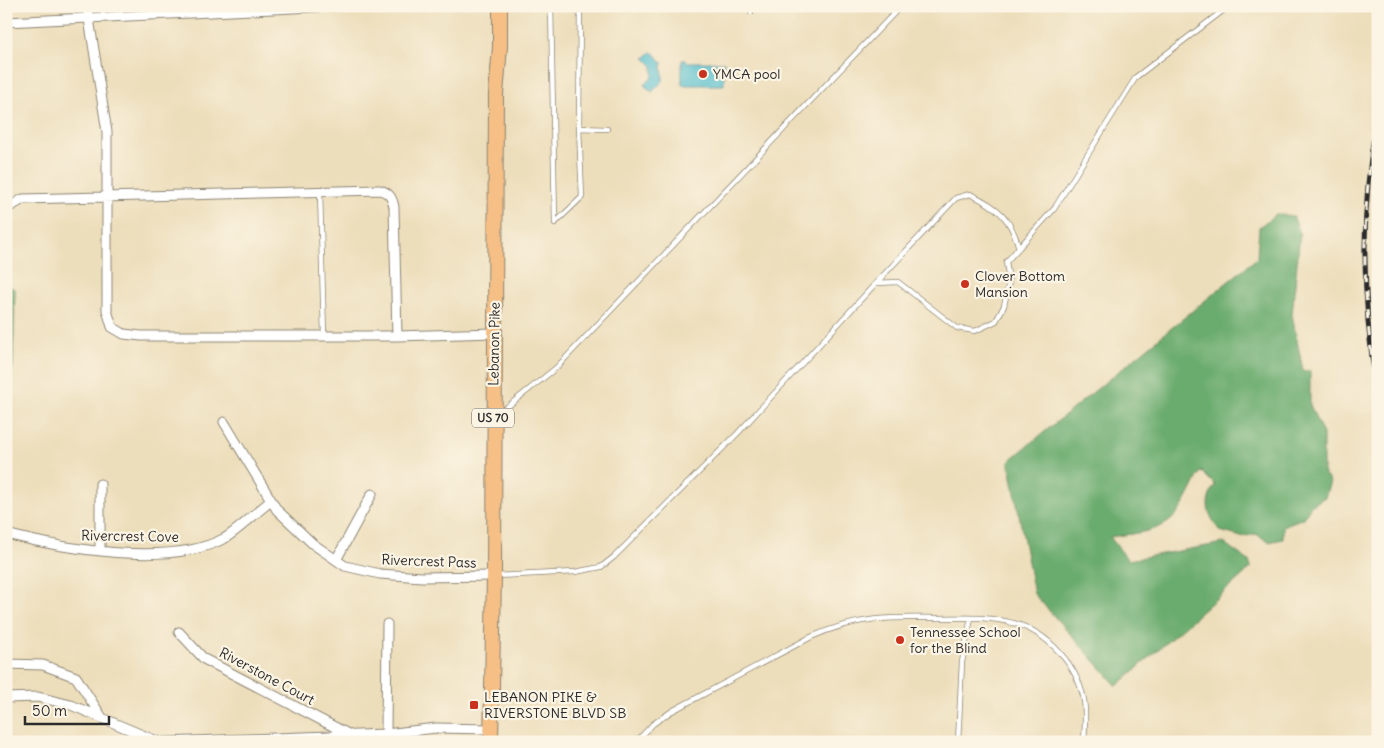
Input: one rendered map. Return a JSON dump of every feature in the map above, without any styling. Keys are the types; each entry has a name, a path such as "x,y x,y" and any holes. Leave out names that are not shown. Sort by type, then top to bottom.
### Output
{"main road":[{"name":"Lebanon Pike","path":"491,735 494,576 493,418 496,94 500,47 500,6"}],"street":[{"path":"88,6 107,132 107,310 112,327 124,334 141,336 397,336 494,333"},
{"path":"6,22 90,16 333,6"},
{"path":"6,209 23,199 380,190 388,192 392,199 397,336"},
{"name":"Rivercrest Pass","path":"224,422 276,510 314,544 345,566 380,574 422,577 494,576"},
{"path":"100,484 100,551"},
{"path":"336,560 372,494"},
{"name":"Rivercrest Cove","path":"6,534 44,544 80,550 169,553 199,548 224,538 271,501"},
{"path":"386,734 387,624"},
{"name":"Riverstone Court","path":"179,632 204,659 349,735"},
{"path":"6,664 43,665 76,677 101,716"},
{"path":"6,698 38,697 71,705 159,742"},
{"name":"Riverstone Court","path":"164,742 386,734 436,728 491,735"}],"lane":[{"path":"551,6 555,223 582,197 579,128 580,6"},
{"path":"751,6 751,12"},
{"path":"493,418 556,368 901,6"},
{"path":"876,283 898,282 957,328 975,331 996,321 1004,306 1009,281 1006,262 1054,209 1136,77 1229,6"},
{"path":"579,128 607,129"},
{"path":"320,192 324,335"},
{"path":"494,576 575,572 600,567 614,557 737,434 956,198 970,194 992,204 1014,229 1019,248"},
{"path":"636,742 654,724 677,708 833,628 880,617 1000,620 1024,626 1041,636 1062,654 1082,692 1085,713 1084,742"},
{"path":"958,742 962,662 971,618"}],"green space":[{"path":"1276,214 1293,216 1300,233 1292,315 1303,371 1310,371 1310,405 1323,434 1323,472 1330,482 1325,497 1311,506 1303,518 1283,526 1283,539 1269,542 1256,534 1241,537 1220,531 1212,519 1208,504 1215,485 1201,471 1187,499 1173,519 1147,531 1110,537 1128,560 1224,543 1249,561 1251,568 1117,686 1034,594 1009,461 1257,258 1259,227"},
{"path":"6,283 15,290 13,366 6,398"}],"water":[{"path":"652,51 662,62 663,81 652,92 644,85 653,77 653,66 645,58"},
{"name":"YMCA pool","path":"682,60 687,62 724,62 724,85 682,85"}],"railway":[{"path":"1378,113 1368,184 1365,254 1368,325 1378,396"}],"place":[{"name":"YMCA pool","path":"703,74"},
{"name":"Clover Bottom Mansion","path":"965,284"},
{"name":"Tennessee School for the Blind","path":"900,640"},
{"name":"LEBANON PIKE & RIVERSTONE BLVD SB","path":"474,705"}]}
